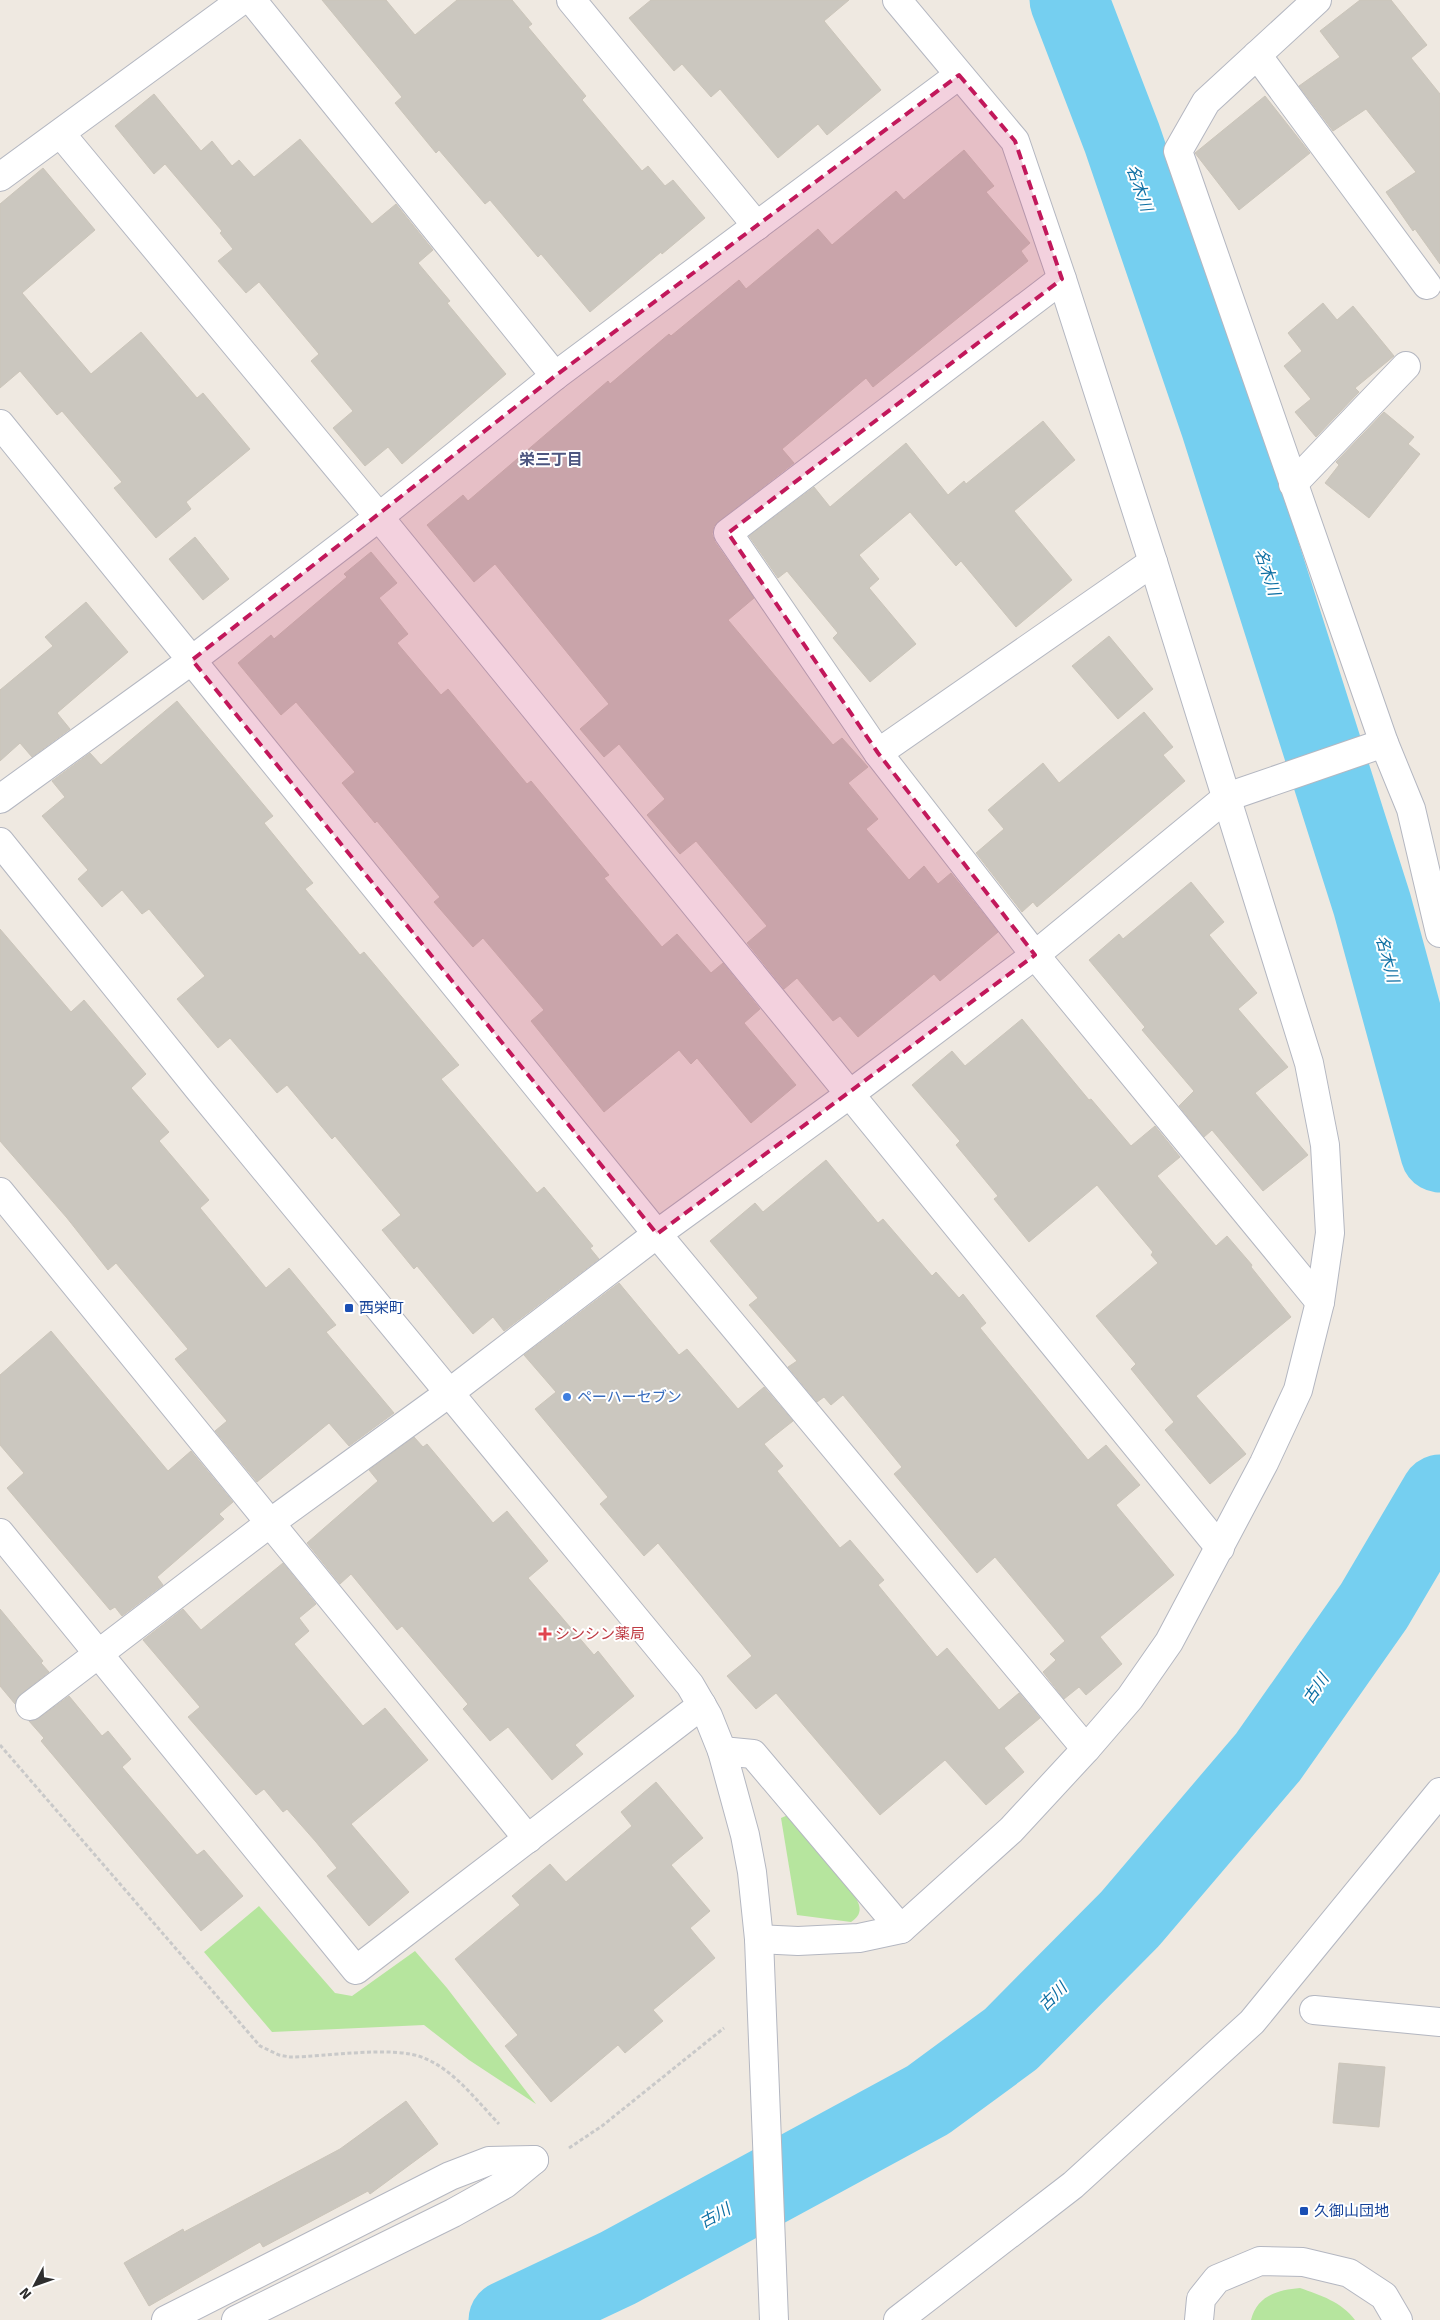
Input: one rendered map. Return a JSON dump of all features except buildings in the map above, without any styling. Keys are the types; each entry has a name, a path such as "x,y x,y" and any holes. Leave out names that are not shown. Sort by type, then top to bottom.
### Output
{"street":[{"path":"0,177 242,0"},
{"path":"252,0 555,376"},
{"path":"571,0 757,226"},
{"path":"759,1939 859,1938 901,1928 1012,1830 1130,1698 1169,1642 1264,1463 1298,1390 1320,1302 1330,1233 1326,1145 1309,1063 1153,562 1062,279 1015,141 897,0"},
{"path":"1317,0 1206,102 1178,151 1384,743 1411,809 1440,933"},
{"path":"1257,55 1427,285"},
{"path":"0,799 192,660 379,517 555,376 959,75"},
{"path":"61,134 379,517 1220,1548"},
{"path":"1062,279 728,533 878,753 1035,955 1320,1302"},
{"path":"1293,484 1406,366"},
{"path":"0,424 657,1234 1086,1749"},
{"path":"878,753 1153,562"},
{"path":"30,1706 270,1523 450,1393 657,1234 850,1094 1035,955 1227,797 1384,743"},
{"path":"0,842 198,1088 690,1685 702,1705 722,1752 745,1835 752,1872 759,1939 774,2320"},
{"path":"0,1192 528,1839"},
{"path":"0,1533 356,1970 702,1705"},
{"path":"722,1752 753,1754 901,1928"},
{"path":"898,2320 1074,2185 1252,2022 1440,1792"},
{"path":"1314,2010 1440,2022"},
{"path":"166,2320 450,2176 489,2161 534,2160"},
{"path":"236,2320 453,2213 505,2184 534,2160"},
{"path":"1199,2320 1201,2298 1217,2279 1260,2261 1303,2262 1349,2273 1384,2296 1398,2320"}],"path":[{"path":"0,1745 260,2046 273,2053 290,2057 400,2052 424,2058 441,2067 470,2093 527,2155 534,2160 543,2161 551,2158 587,2136 760,2000"}],"highlighted area":[{"path":"959,75 1015,141 1062,279 728,533 878,753 1035,955 657,1234 192,660 555,376"}],"green space":[{"path":"788,1815 854,1895 860,1910 858,1916 851,1922 797,1915 781,1818"},
{"path":"259,1906 335,1993 352,1996 415,1951 447,1988 536,2104 469,2060 424,2025 272,2032 204,1952"},
{"path":"1300,2288 1323,2296 1344,2308 1355,2320 1251,2320 1258,2305 1269,2296 1283,2290"}],"waterway":[{"name":"名木川","path":"1069,0 1122,138 1220,425 1372,904 1440,1153"},
{"name":"古川","path":"508,2320 618,2268 928,2100 1011,2039 1130,1919 1268,1757 1374,1606 1440,1494"}],"place":[{"name":"西栄町","path":"349,1308"},
{"name":"ペーハーセブン","path":"567,1397"},
{"name":"シンシン薬局","path":"545,1634"},
{"name":"久御山団地","path":"1304,2211"}],"district":[{"name":"栄三丁目","path":"551,460"}]}
